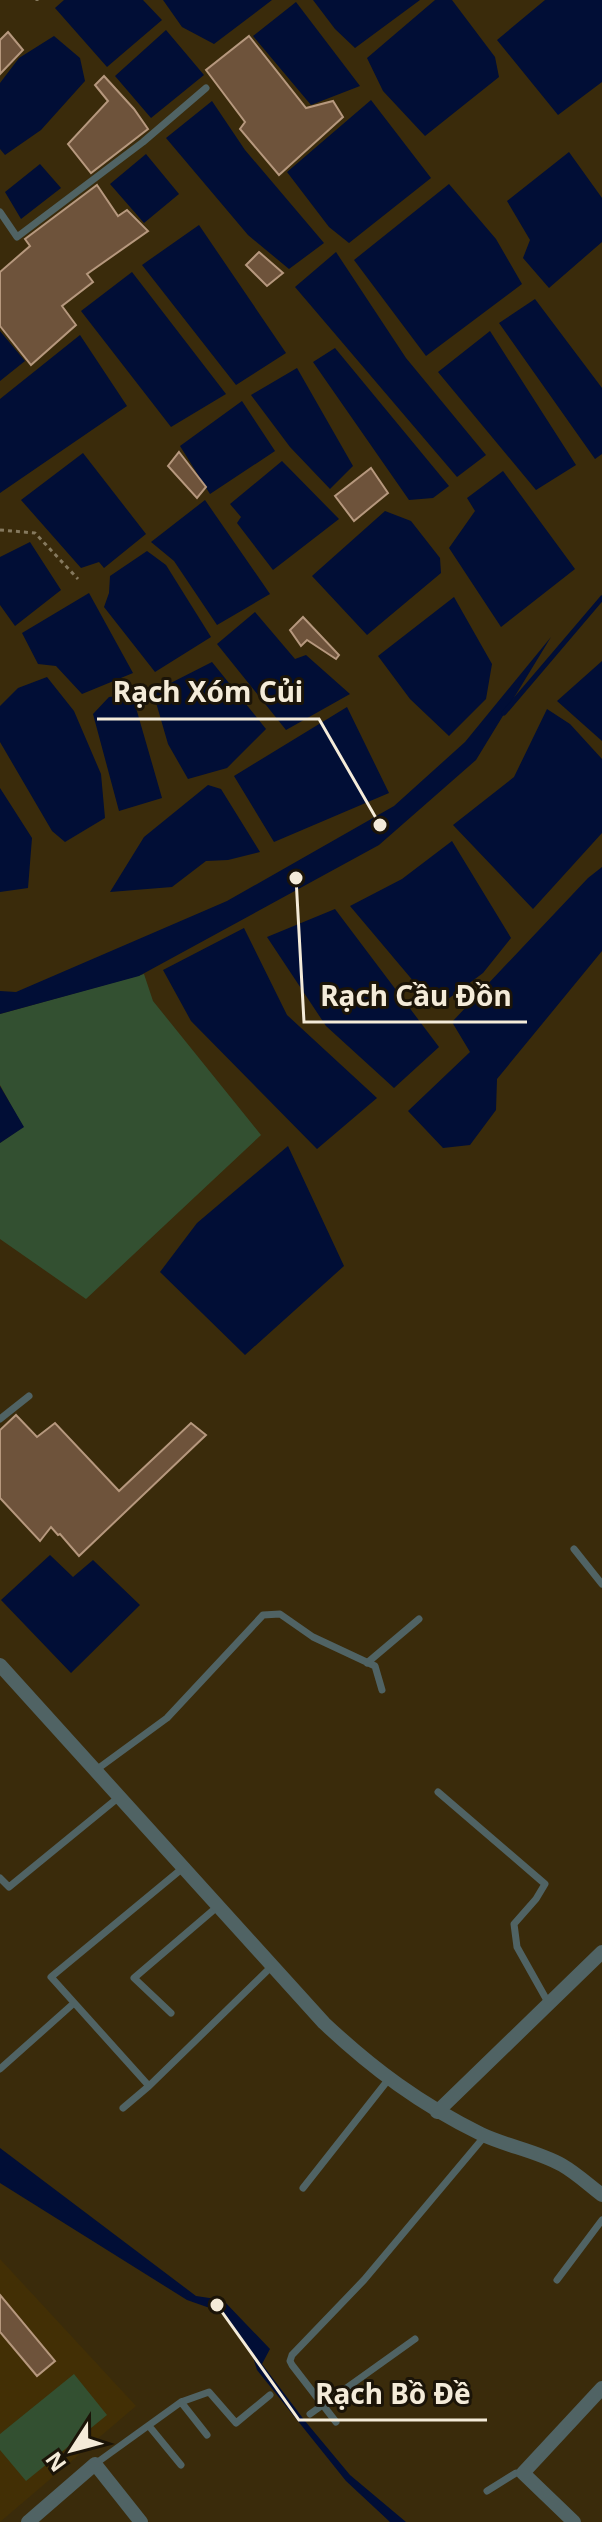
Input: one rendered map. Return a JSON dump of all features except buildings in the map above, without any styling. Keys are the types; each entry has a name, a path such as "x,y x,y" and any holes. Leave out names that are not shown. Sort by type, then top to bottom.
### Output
{"street":[{"path":"0,1665 324,2023 388,2080 437,2112 484,2136 561,2165 602,2195"},
{"path":"437,2112 602,1952"},
{"path":"574,2522 523,2473 602,2388"},
{"path":"28,2522 95,2464 141,2522"}],"lane":[{"path":"0,212 17,237 143,142 206,88"},
{"path":"0,1419 29,1396"},
{"path":"574,1549 602,1584"},
{"path":"96,1770 167,1718 263,1615 280,1614 313,1637 375,1666 382,1690"},
{"path":"367,1663 419,1619"},
{"path":"438,1792 545,1884 514,1924 517,1947 549,2004"},
{"path":"0,1878 9,1887 120,1796"},
{"path":"149,2086 51,1977 184,1867"},
{"path":"171,2013 134,1978 219,1905"},
{"path":"123,2108 272,1966"},
{"path":"0,2069 74,2003"},
{"path":"303,2188 388,2080"},
{"path":"336,2422 292,2365 292,2355 364,2280 484,2136"},
{"path":"557,2280 602,2220"},
{"path":"310,2414 415,2339"},
{"path":"95,2464 181,2402 209,2392 236,2423 270,2395"},
{"path":"181,2402 207,2435"},
{"path":"149,2426 181,2465"},
{"path":"487,2491 516,2473 523,2473"}],"path":[{"path":"0,530 35,533 78,579"}],"shaded area":[{"path":"0,2259 136,2406 0,2522"}],"green space":[{"path":"144,974 153,1001 261,1135 86,1299 0,1239 0,1143 23,1127 0,1085 0,1014"},
{"path":"74,2374 107,2415 26,2481 0,2450 0,2434"}],"water":[{"path":"64,0 143,0 162,20 107,67 55,8"},
{"path":"163,0 272,0 214,44 182,27"},
{"path":"313,0 420,0 355,48 335,29"},
{"path":"435,0 452,0 495,57 499,77 425,136 383,91 367,58"},
{"path":"545,0 602,0 602,82 558,115 497,40"},
{"path":"296,2 360,86 311,105 253,36"},
{"path":"166,30 204,75 151,118 115,76"},
{"path":"54,36 80,58 85,81 41,130 5,155 0,149 0,83 19,58"},
{"path":"371,100 431,178 349,243 329,227 287,172"},
{"path":"212,101 245,150 324,243 289,269 248,235 166,138"},
{"path":"569,152 602,198 602,242 549,288 523,258 530,240 507,201"},
{"path":"146,154 179,194 144,223 110,184"},
{"path":"40,164 61,188 21,219 5,192"},
{"path":"449,184 496,239 522,284 426,356 354,260"},
{"path":"199,225 286,353 236,385 142,265"},
{"path":"336,252 406,358 486,455 457,477 295,287"},
{"path":"132,272 226,394 171,427 81,311"},
{"path":"535,299 602,388 602,454 595,459 499,323"},
{"path":"0,331 25,361 0,381"},
{"path":"490,331 576,465 536,490 438,372"},
{"path":"80,335 127,406 0,493 0,399"},
{"path":"335,348 449,486 433,498 409,500 313,362"},
{"path":"297,368 353,466 330,489 290,447 251,395"},
{"path":"242,401 275,451 210,494 180,446"},
{"path":"83,453 146,534 104,568 99,562 81,568 21,500"},
{"path":"282,461 339,519 273,570 237,523 241,517 230,504"},
{"path":"503,471 575,569 501,627 449,548 475,511 467,498"},
{"path":"205,500 270,594 217,625 174,561 151,542"},
{"path":"385,511 411,521 440,558 441,573 367,635 312,576"},
{"path":"30,542 61,590 15,626 0,605 0,557"},
{"path":"147,551 166,565 211,637 155,672 104,607 110,576"},
{"path":"89,593 133,673 82,694 56,666 38,664 22,633"},
{"path":"454,597 492,664 486,699 449,736 410,699 378,656"},
{"path":"255,612 295,659 306,655 350,694 286,730 217,644"},
{"path":"551,637 476,760 379,845 139,976 0,1014 0,991 16,992 227,901 394,806 465,742"},
{"path":"602,661 602,741 557,701"},
{"path":"212,662 266,729 227,768 188,779 168,744 153,692"},
{"path":"47,677 74,711 101,774 105,818 65,842 52,831 0,742 0,706 18,688"},
{"path":"132,694 162,798 119,811 93,714 109,697"},
{"path":"347,707 389,793 274,842 234,776"},
{"path":"547,709 570,724 602,759 602,833 533,909 453,825 514,777"},
{"path":"208,785 221,789 260,852 228,860 206,861 172,887 110,892 144,837"},
{"path":"0,788 32,838 28,888 0,892"},
{"path":"452,841 511,938 483,973 436,1008 350,906 402,879"},
{"path":"602,867 602,951 497,1079 496,1110 470,1145 443,1148 408,1111 470,1052 452,1022 588,878"},
{"path":"335,909 439,1047 394,1088 326,1026 267,937"},
{"path":"244,928 287,1015 377,1098 317,1149 191,1021 163,970"},
{"path":"0,1086 24,1127 0,1143"},
{"path":"288,1146 344,1266 245,1355 160,1272 197,1223"},
{"path":"50,1555 73,1577 93,1560 140,1605 71,1673 1,1600"},
{"path":"0,2148 196,2296 223,2300 270,2349 262,2364 305,2421 350,2475 406,2522 390,2522 346,2481 257,2370 252,2354 224,2313 187,2300 0,2183"}],"waterway":[{"path":"504,713 602,598"}],"place":[{"name":"Rạch Xóm Củi","path":"380,825"},
{"name":"Rạch Cầu Đồn","path":"296,878"},
{"name":"Rạch Bồ Đề","path":"217,2305"}]}
